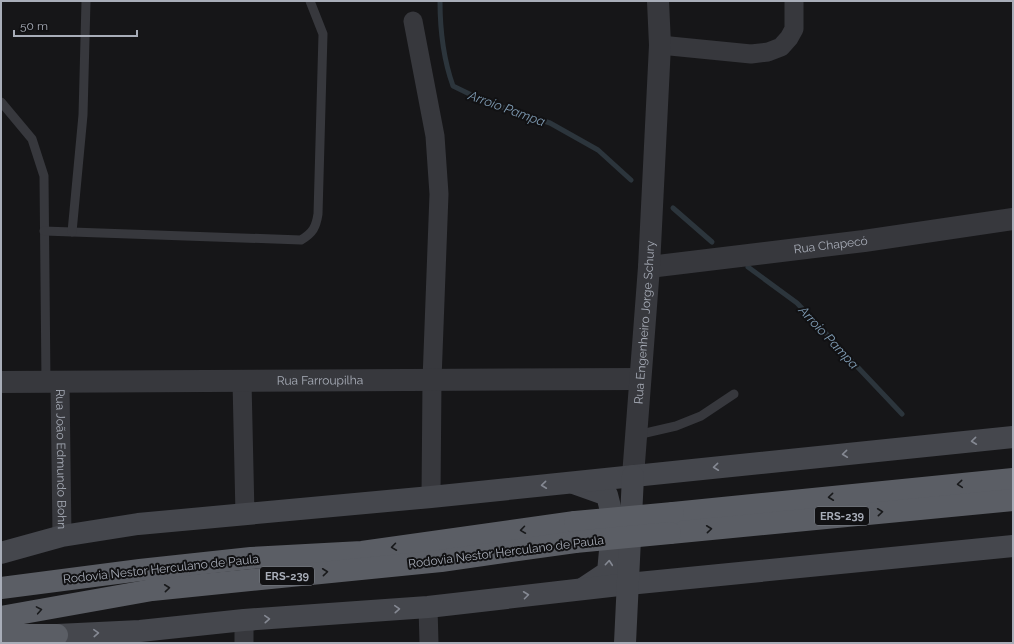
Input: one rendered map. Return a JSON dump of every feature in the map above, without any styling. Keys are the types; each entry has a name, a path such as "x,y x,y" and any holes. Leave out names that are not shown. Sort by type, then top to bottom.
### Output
{"highway":[{"name":"Rodovia Nestor Herculano de Paula","path":"672,523 1013,480"},
{"name":"Rodovia Nestor Herculano de Paula","path":"1,588 140,570 251,558 362,552 672,523 1013,500"},
{"name":"Rodovia Nestor Herculano de Paula","path":"1,617 152,590 441,561 575,532"},
{"path":"1,635 57,639"}],"main road":[{"path":"1,553 62,536 138,524 431,498 572,482 1013,437"},
{"name":"Rua Engenheiro Jorge Schury","path":"625,643 633,476"},
{"path":"572,482 607,495 613,519 608,572 583,589"},
{"path":"57,639 244,620 428,607 628,584 1013,546"}],"street":[{"name":"Rua Engenheiro Jorge Schury","path":"633,476 648,266 660,45 658,1"},
{"path":"660,45 751,54 768,52 781,47 794,29 794,1"},
{"path":"413,21 438,162 439,194 432,380 431,498"},
{"name":"Rua Chapecó","path":"648,266 864,241 1013,219"},
{"name":"Rua Farroupilha","path":"1,382 53,383 639,379"},
{"path":"242,381 245,515"},
{"name":"Rua João Edmundo Bohn","path":"53,383 62,536"},
{"path":"428,607 429,643"},
{"path":"244,620 244,643"},
{"path":"28,643 57,639"}],"lane":[{"path":"72,232 83,115 86,1"},
{"path":"44,231 301,240 311,234 316,226 318,214 323,34 310,1"},
{"path":"1,102 32,139 44,176 44,231 53,383"},
{"path":"637,435 676,426 701,416 734,394"}],"waterway":[{"name":"Arroio Pampa","path":"440,1 443,44 453,86 486,102 550,123 598,150 631,180"},
{"name":"Arroio Pampa","path":"673,208 712,242"},
{"name":"Arroio Pampa","path":"748,267 797,303 902,414"}]}
